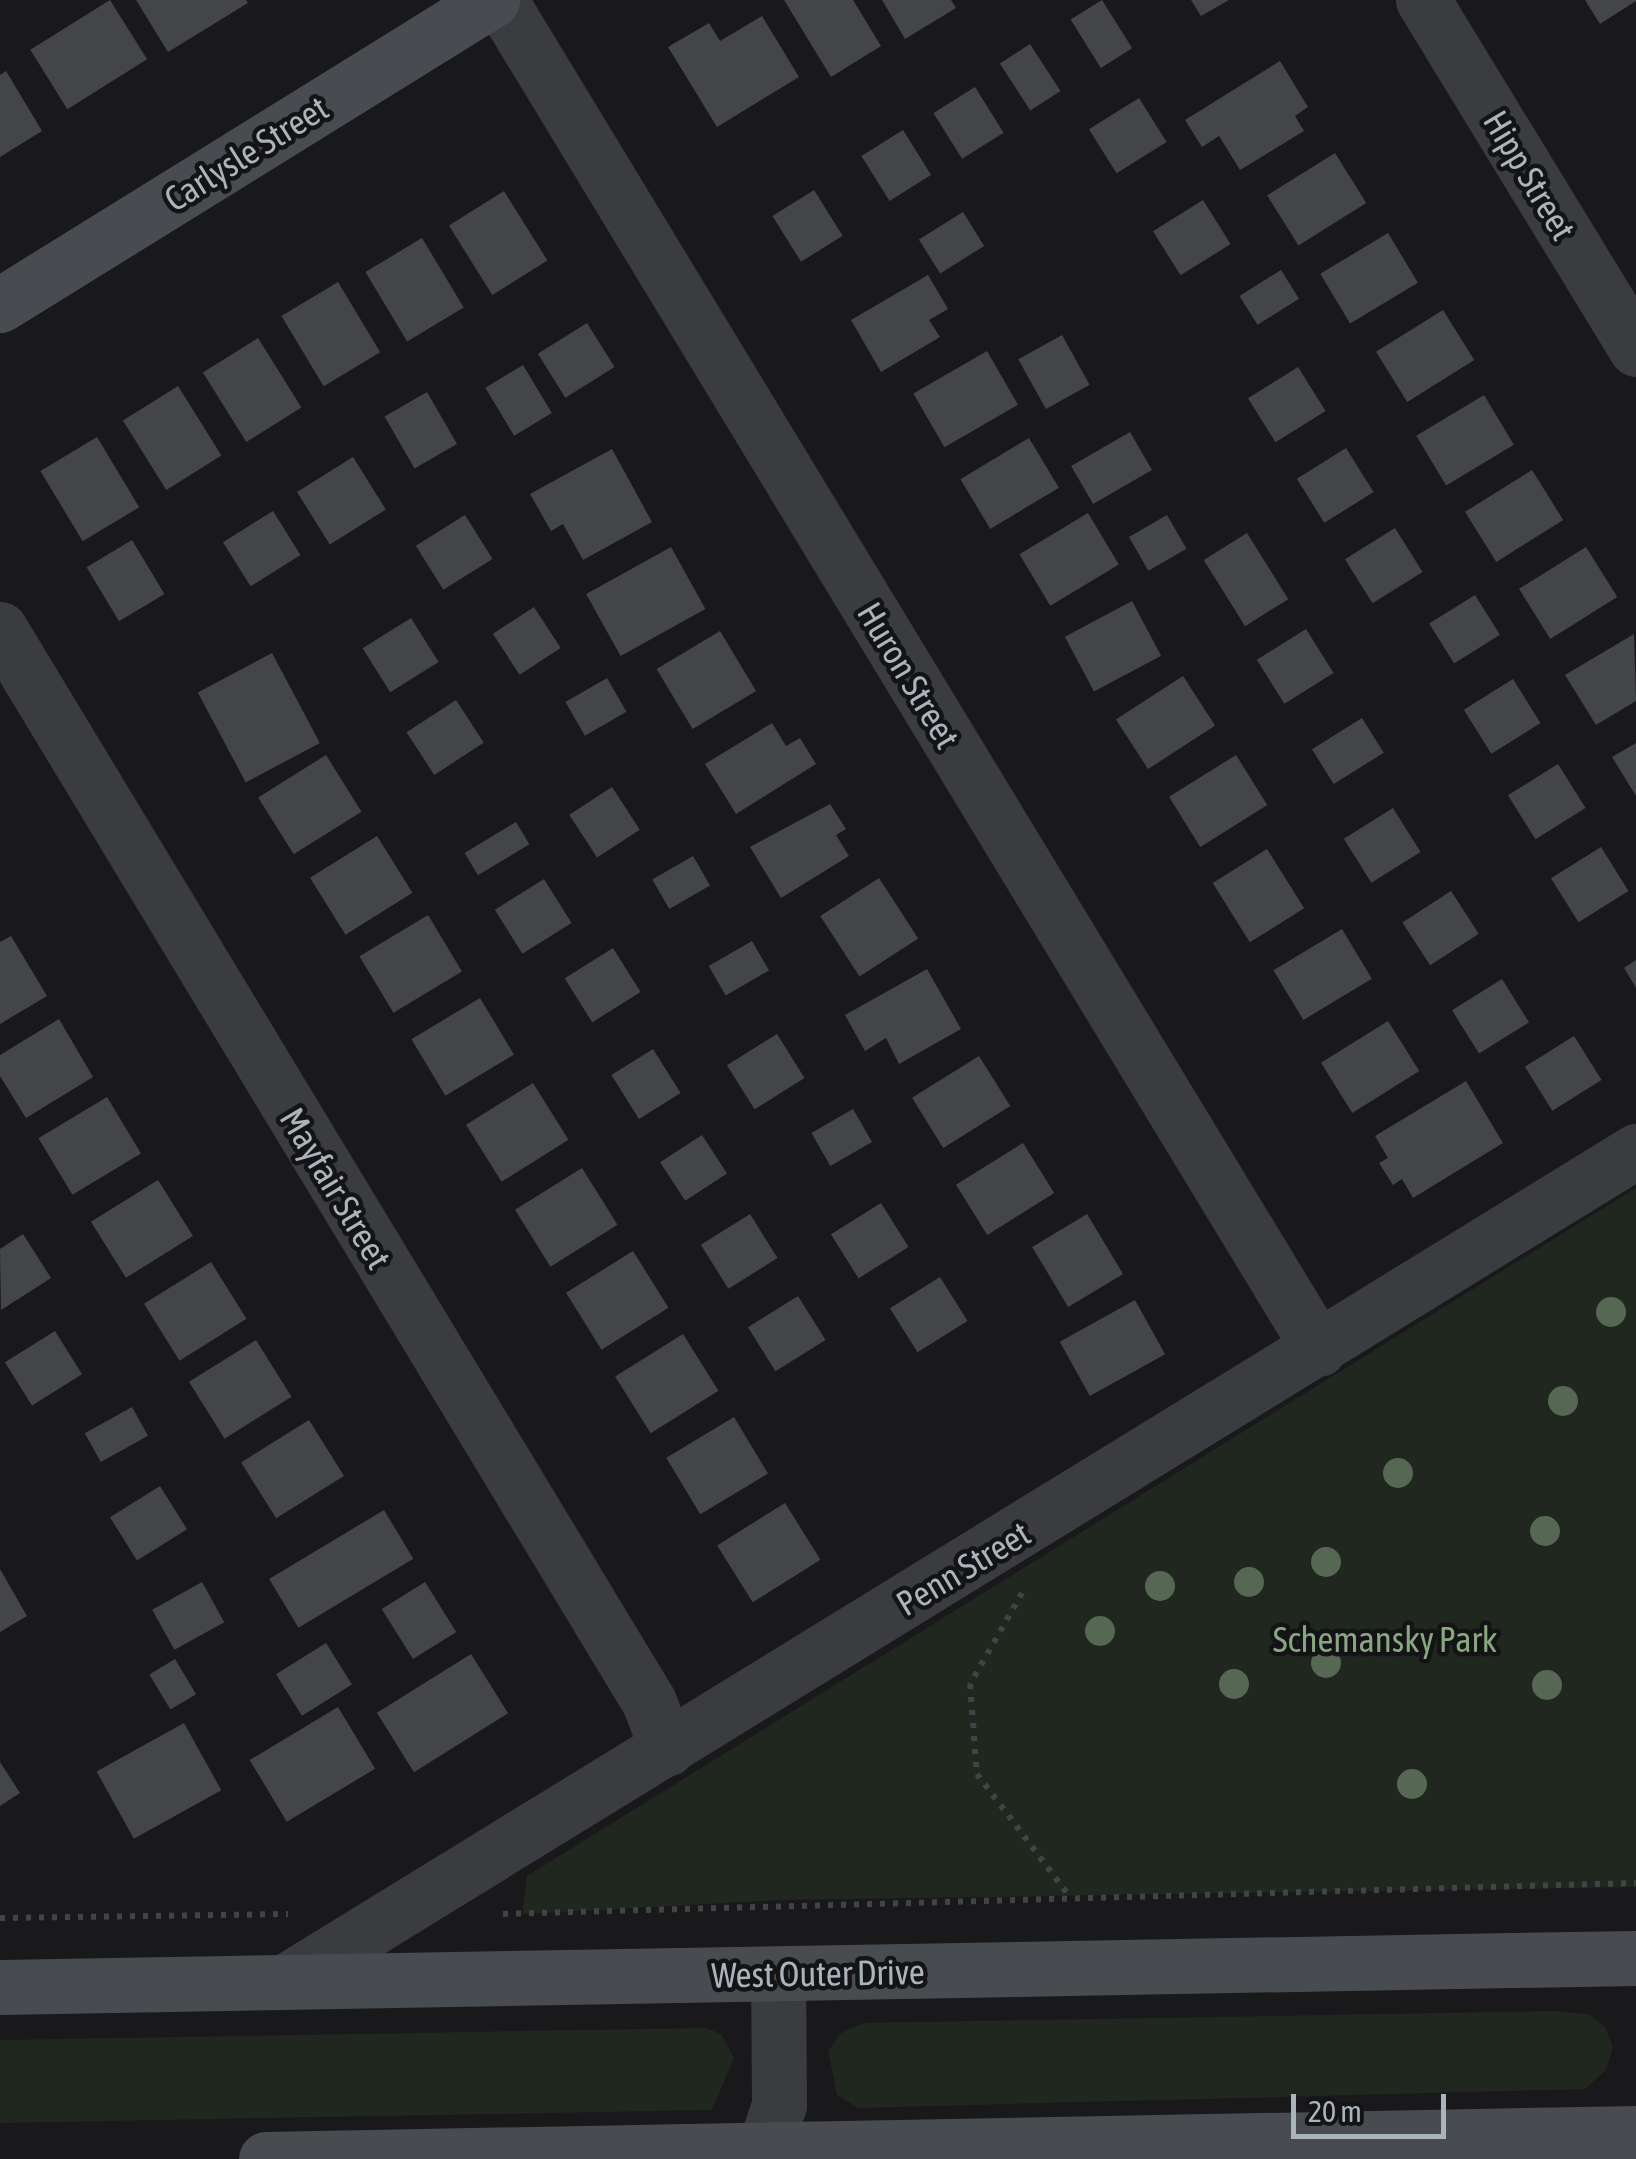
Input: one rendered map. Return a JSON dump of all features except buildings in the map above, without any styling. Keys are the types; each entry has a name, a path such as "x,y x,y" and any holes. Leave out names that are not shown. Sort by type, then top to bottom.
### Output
{"main road":[{"name":"Carlysle Street","path":"0,305 496,0"},
{"name":"West Outer Drive","path":"0,1987 1636,1958"},
{"path":"266,2159 763,2155 1636,2133"}],"street":[{"name":"Huron Street","path":"496,0 1320,1350"},
{"name":"Hipp Street","path":"1423,0 1636,349"},
{"name":"Mayfair Street","path":"0,629 649,1702 667,1749"},
{"name":"Penn Street","path":"286,1981 1320,1350 1636,1150"},
{"path":"763,2155 778,2105 778,1974"}],"path":[{"path":"1022,1592 970,1684 976,1774 1070,1898"},
{"path":"497,1914 1636,1883"},
{"path":"0,1918 291,1914"}],"green space":[{"name":"Schemansky Park","path":"1636,1188 1636,1887 783,1900 522,1914 527,1876"},
{"path":"1554,2011 1588,2014 1605,2027 1613,2047 1606,2070 1585,2089 858,2108 837,2095 828,2051 841,2033 864,2023"},
{"path":"706,2028 721,2034 734,2058 712,2110 0,2123 0,2040"}]}
